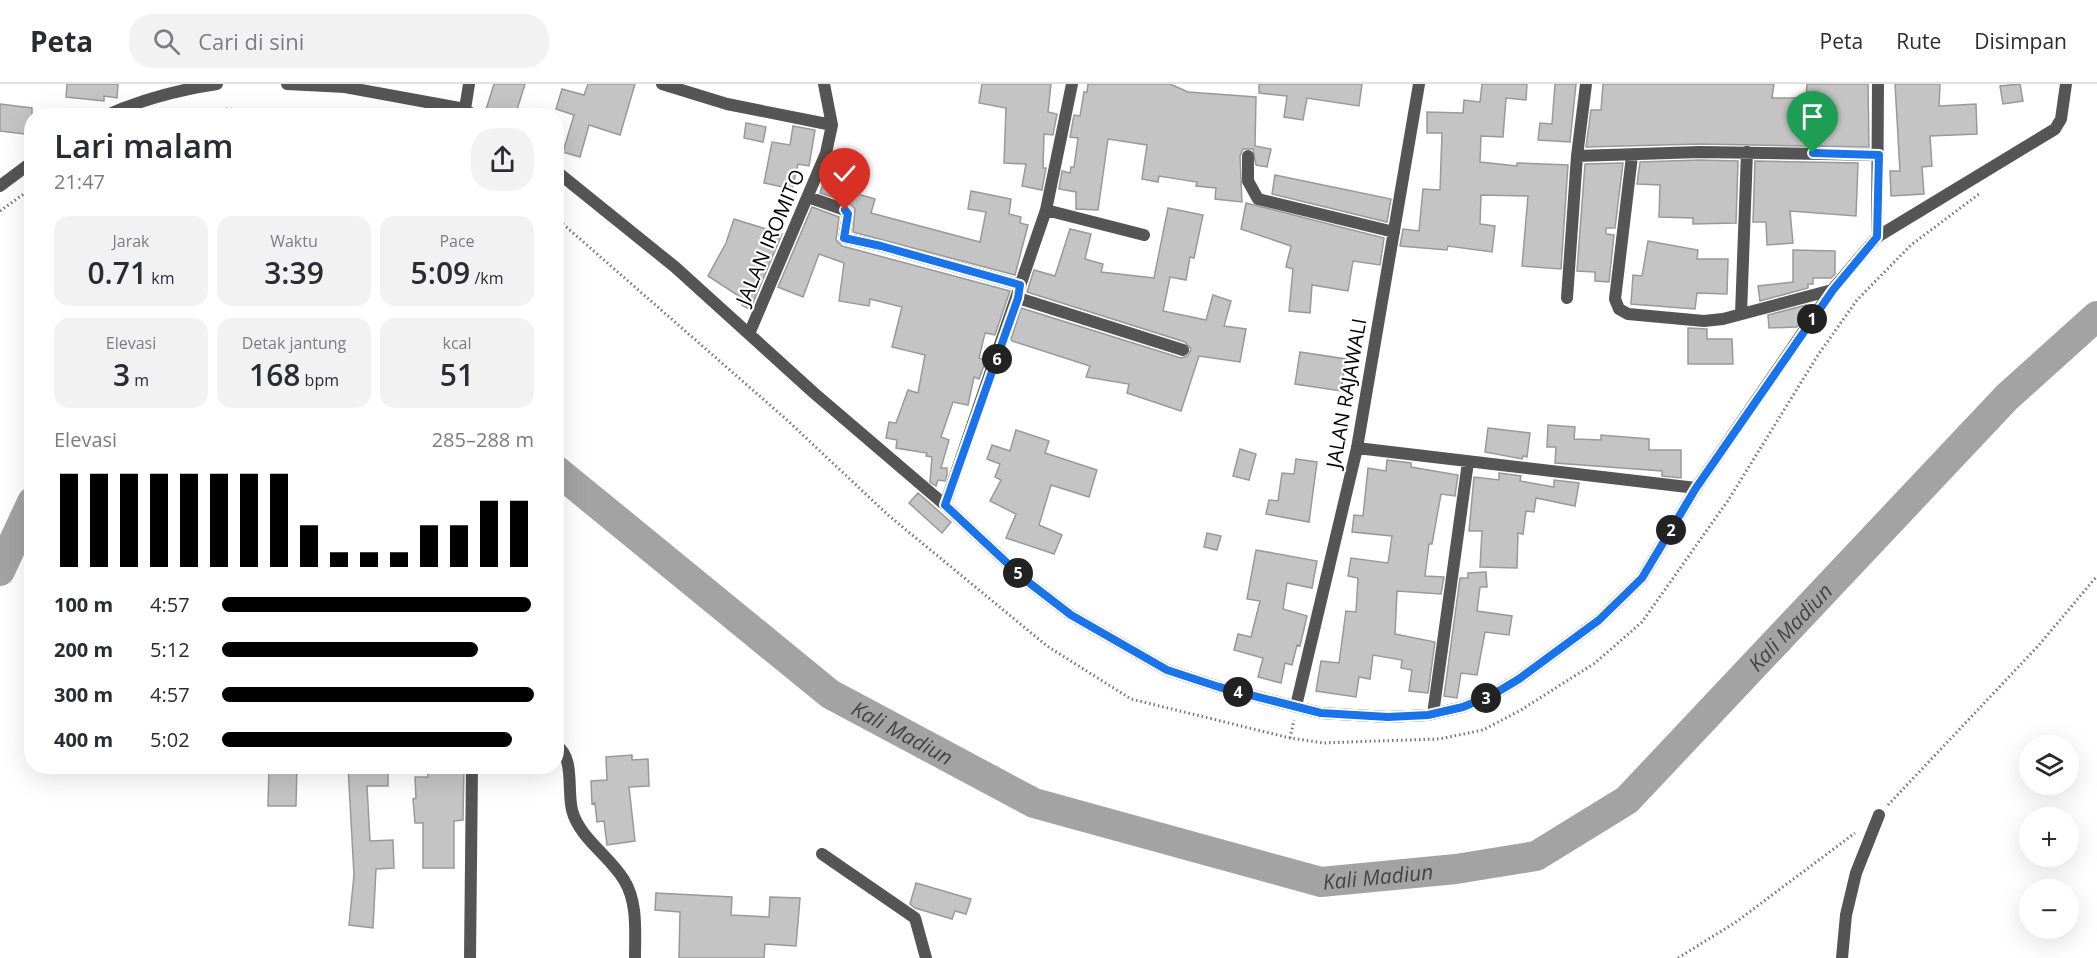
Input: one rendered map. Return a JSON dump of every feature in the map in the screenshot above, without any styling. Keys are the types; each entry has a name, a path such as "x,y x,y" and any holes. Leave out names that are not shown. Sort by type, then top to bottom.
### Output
{"street":[{"path":"122,108 137,101 176,90 217,84"},
{"path":"287,84 345,87 450,108"},
{"path":"469,84 470,108"},
{"path":"662,84 727,104 832,125"},
{"name":"JALAN IROMITO","path":"749,334 826,153 832,125 824,84"},
{"path":"945,505 1018,298 1020,285 1046,210 1072,84"},
{"name":"JALAN RAJAWALI","path":"1296,706 1357,448 1419,84"},
{"path":"1567,298 1577,156 1586,84"},
{"path":"1877,237 1878,84"},
{"path":"564,177 675,267 945,505 1023,578 1071,615 1167,670 1219,687 1321,713 1388,717 1433,714 1463,707 1494,694 1599,620 1642,578 1696,488 1833,290 1877,237 2055,129 2061,119 2066,84"},
{"path":"1577,156 1747,152 1879,155"},
{"path":"1741,314 1747,152"},
{"path":"1248,156 1248,181 1258,199 1394,232"},
{"path":"1632,156 1615,299 1619,309 1628,314 1704,321 1741,314 1833,290"},
{"path":"0,186 24,168"},
{"path":"808,197 845,210 848,214 844,238 881,246 1020,285"},
{"path":"1046,210 1144,235"},
{"path":"1018,298 1183,350"},
{"path":"1357,448 1696,488"},
{"path":"1433,714 1468,462"},
{"path":"564,750 568,764 572,812 583,832 626,882 633,913 634,958"},
{"path":"470,958 472,774"},
{"path":"1842,958 1846,915 1856,873 1879,815"},
{"path":"822,854 915,918 927,958"}],"path":[{"path":"564,225 787,420 888,515 1047,645 1131,699 1290,738 1324,743 1439,738 1483,730 1521,710 1595,663 1642,622 1729,499 1818,355 1857,300 1911,245 1982,192"},
{"path":"0,212 24,194"},
{"path":"1678,958 1736,922 1879,815 2039,645 2097,576"}],"building":[{"path":"67,84 118,84 117,98 104,96 104,101 66,97"},
{"path":"494,84 525,84 518,108 486,108"},
{"path":"588,84 635,84 620,135 589,125 580,157 564,152 574,115 564,112 564,108 556,108 562,89 584,95"},
{"path":"982,84 1051,84 1048,112 1057,114 1053,135 1044,134 1043,168 1046,168 1042,190 1022,186 1026,164 1004,163 1006,108 979,103"},
{"path":"1088,84 1170,84 1188,92 1256,97 1255,146 1271,149 1267,167 1256,165 1253,149 1243,149 1240,156 1242,202 1215,199 1216,188 1196,186 1197,182 1159,176 1158,182 1142,179 1147,145 1108,139 1098,210 1076,209 1076,192 1059,189 1062,171 1070,173 1071,167 1074,167 1078,138 1070,137 1074,115 1080,116 1084,92 1087,92"},
{"path":"1259,84 1362,84 1359,106 1307,98 1303,120 1284,117 1287,96 1259,93"},
{"path":"1482,84 1527,84 1526,100 1506,98 1503,137 1481,136 1480,162 1517,166 1517,163 1568,165 1561,269 1522,266 1528,196 1481,195 1480,224 1495,226 1492,252 1448,246 1447,250 1400,246 1403,229 1419,231 1423,189 1440,190 1442,133 1427,133 1427,112 1463,113 1464,100 1480,102"},
{"path":"1555,84 1576,84 1570,142 1538,140 1540,123 1552,124"},
{"path":"1603,84 1774,84 1772,98 1806,98 1807,84 1868,84 1869,147 1700,144 1586,147 1591,110 1601,110"},
{"path":"1895,84 1940,84 1939,106 1976,104 1977,134 1930,136 1932,166 1922,167 1924,194 1891,196 1890,171 1900,171"},
{"path":"2020,84 2023,101 2003,104 2000,86"},
{"path":"0,104 32,108 24,108 24,134 0,131"},
{"path":"746,123 766,127 763,142 744,138"},
{"path":"793,126 815,130 809,166 798,164 792,189 764,183 772,142 790,145"},
{"path":"1738,161 1736,223 1693,224 1693,218 1659,217 1660,185 1637,184 1640,162"},
{"path":"1755,161 1858,163 1856,216 1790,211 1793,243 1767,245 1766,222 1753,222"},
{"path":"1623,163 1615,228 1606,228 1606,234 1614,235 1609,282 1595,281 1595,272 1577,271 1585,164"},
{"path":"1275,175 1391,199 1387,222 1272,194"},
{"path":"823,184 875,199 871,213 980,242 986,212 968,209 971,191 1011,199 1009,214 1021,217 1020,223 1028,225 1015,275 853,232 855,209 848,202 820,193"},
{"path":"1246,203 1384,238 1380,265 1353,261 1348,291 1312,285 1310,313 1289,311 1293,269 1286,267 1291,246 1241,229"},
{"path":"812,207 839,217 836,240 842,246 1010,291 995,335 985,333 979,358 986,360 979,379 974,377 968,405 953,402 941,437 949,440 941,468 947,468 947,475 945,481 938,480 936,486 930,482 932,457 926,456 927,453 896,448 897,440 886,438 889,422 896,423 908,390 918,393 925,355 892,347 902,307 870,299 869,306 839,301 844,263 819,254 803,297 778,287"},
{"path":"1168,208 1203,215 1194,258 1190,257 1186,280 1170,277 1163,311 1206,320 1213,295 1231,301 1224,326 1246,329 1240,362 1199,356 1181,411 1127,393 1129,384 1086,377 1090,366 1012,341 1021,308 1181,358 1188,356 1191,349 1185,342 1027,292 1034,270 1055,276 1070,229 1091,234 1085,259 1103,264 1101,272 1154,278"},
{"path":"734,219 782,234 750,310 742,305 745,300 708,276 726,243"},
{"path":"1648,241 1698,250 1697,259 1728,259 1727,294 1697,293 1695,309 1631,304 1633,275 1642,276"},
{"path":"1793,250 1835,251 1835,274 1831,278 1813,278 1813,284 1808,284 1808,288 1760,301 1758,286 1793,282"},
{"path":"1806,305 1805,315 1797,327 1769,328 1768,315"},
{"path":"1688,328 1707,329 1707,339 1732,339 1733,364 1688,364"},
{"path":"1300,352 1346,359 1341,391 1295,384"},
{"path":"1548,425 1575,427 1574,439 1601,440 1601,435 1649,439 1649,450 1681,450 1681,478 1662,476 1662,471 1555,463 1556,447 1547,447"},
{"path":"1488,428 1530,433 1527,457 1523,456 1522,459 1485,452"},
{"path":"1016,430 1049,441 1045,453 1097,470 1089,497 1051,485 1039,525 1062,535 1054,554 1006,538 1016,514 990,501 1001,480 995,477 1000,464 987,459 992,445 1010,451"},
{"path":"1240,449 1256,454 1249,480 1233,476"},
{"path":"1296,459 1317,462 1309,522 1266,514 1269,500 1278,501 1282,473 1294,474"},
{"path":"1387,460 1411,463 1411,467 1458,475 1455,496 1441,494 1432,544 1429,544 1425,576 1444,577 1441,594 1397,591 1395,634 1435,642 1428,693 1409,691 1412,670 1401,668 1402,660 1373,655 1370,679 1359,677 1356,697 1316,691 1321,661 1339,663 1346,611 1356,612 1358,578 1348,576 1351,558 1388,563 1392,536 1352,532 1354,515 1363,516 1368,468 1386,471"},
{"path":"1499,473 1521,476 1520,481 1554,487 1554,480 1579,483 1575,506 1536,498 1534,512 1526,511 1523,534 1518,533 1517,568 1480,567 1482,531 1469,531 1474,477 1499,480"},
{"path":"918,493 951,522 942,533 909,503"},
{"path":"1207,533 1221,536 1217,550 1204,547"},
{"path":"1256,550 1317,561 1312,588 1287,583 1283,609 1307,616 1300,646 1297,645 1292,665 1285,663 1281,683 1258,677 1263,658 1234,650 1238,634 1251,637 1260,601 1247,599"},
{"path":"1486,572 1487,587 1480,587 1477,611 1512,616 1509,635 1485,632 1477,675 1461,673 1457,698 1444,696 1460,578 1468,578 1468,573"},
{"path":"632,755 632,760 648,759 649,786 629,787 635,841 607,845 604,821 597,822 595,803 592,804 591,781 607,780 606,757"},
{"path":"269,774 297,774 296,806 268,806"},
{"path":"348,774 388,774 388,786 367,786 370,841 393,840 394,868 376,869 373,928 349,925 354,875"},
{"path":"428,774 464,774 463,820 454,821 454,868 423,868 423,823 415,823 413,799 416,798 415,777 428,777"},
{"path":"916,883 971,899 966,914 955,911 952,919 915,908 910,904"},
{"path":"656,893 732,897 731,915 769,917 770,897 800,898 796,946 765,944 764,958 679,958 680,912 655,910"}],"waterway":[{"name":"Kali Madiun","path":"564,477 830,694 1034,803 1321,882 1456,869 1536,856 1627,800 2007,397 2097,316"},
{"name":"Kali Madiun","path":"0,571 24,519"}],"route":[{"path":"845,210 848,214 844,238 881,246 1020,285 1018,298 945,505 1023,578 1071,615 1167,670 1219,687 1321,713 1388,717 1428,715 1463,707 1494,694 1519,679 1599,620 1642,578 1696,488 1833,290 1877,237 1879,155 1813,153"}]}
